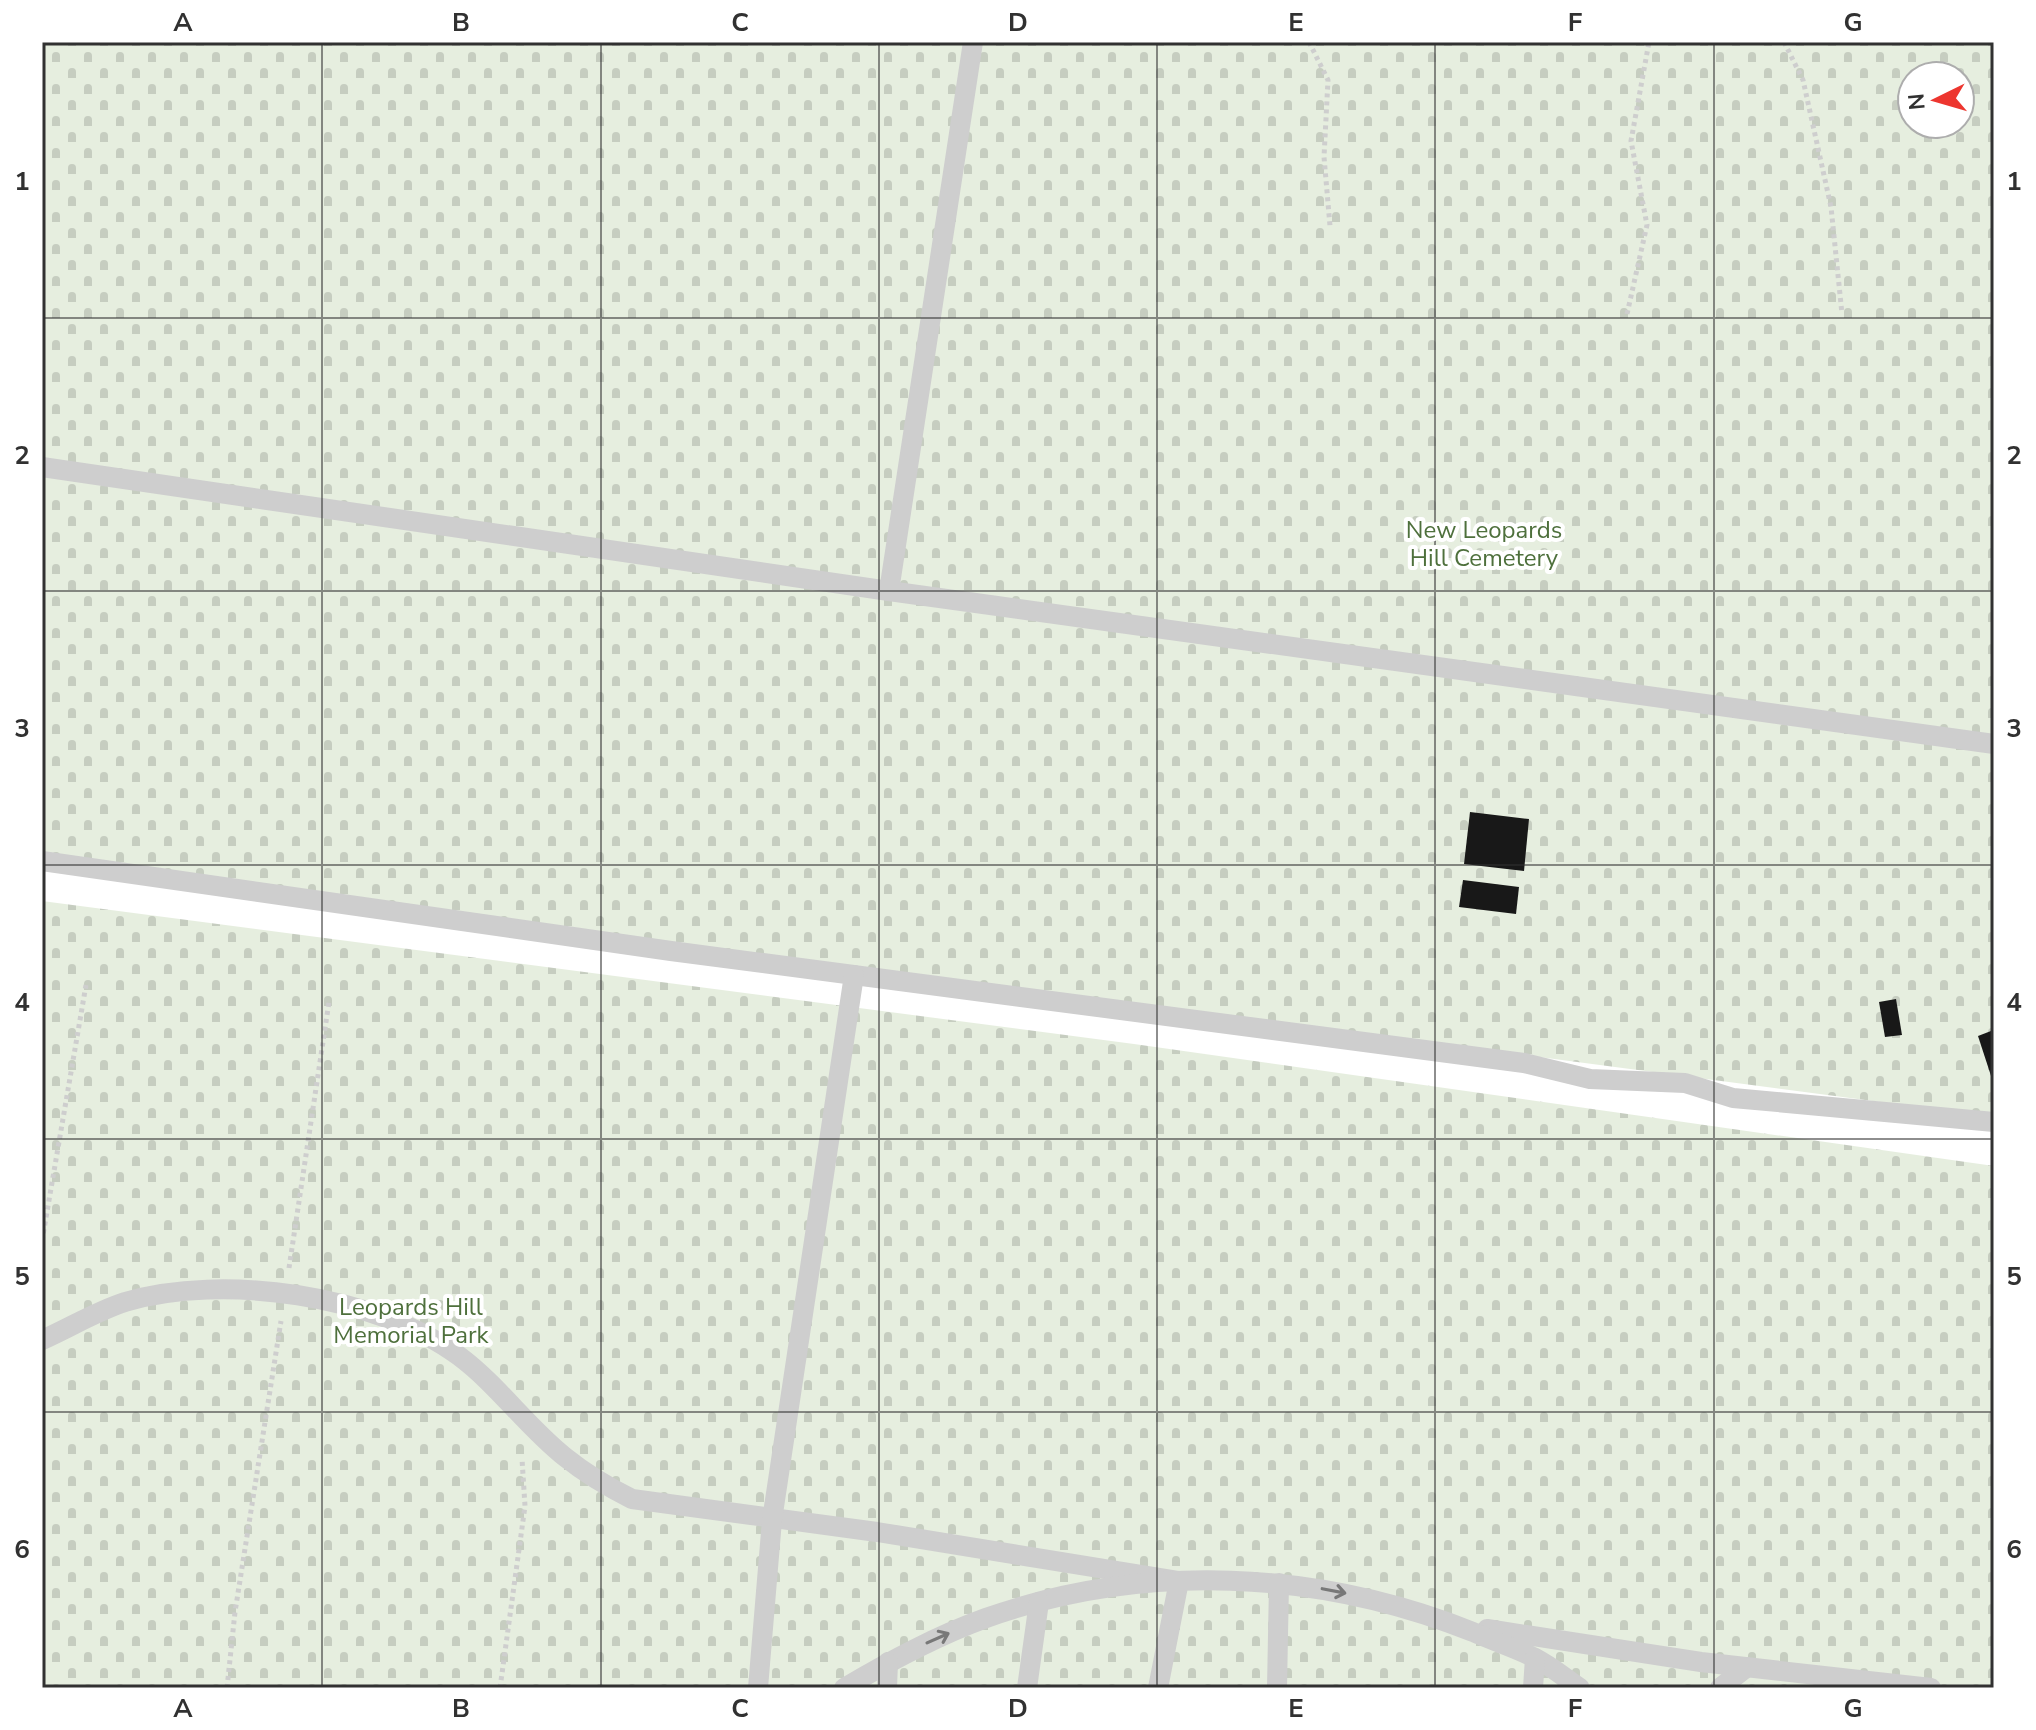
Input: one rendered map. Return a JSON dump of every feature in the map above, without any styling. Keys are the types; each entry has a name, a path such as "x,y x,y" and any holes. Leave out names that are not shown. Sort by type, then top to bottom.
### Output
{"lane":[{"path":"889,591 973,42"},
{"path":"42,467 889,591 1994,744"},
{"path":"42,861 854,975 1508,1061 1590,1079 1685,1083 1733,1098 1994,1122"},
{"path":"758,1688 772,1520 854,975"},
{"path":"42,1340 125,1302 179,1293 255,1289 343,1304 417,1331 459,1356 563,1456 597,1481 632,1499 877,1532 1179,1581"},
{"path":"1158,1688 1179,1581"},
{"path":"844,1688 937,1638 987,1618 1085,1592 1179,1581 1279,1583 1367,1598 1452,1624 1535,1658 1580,1688"},
{"path":"1277,1688 1279,1583"},
{"path":"1027,1688 1039,1602"},
{"path":"1452,1624 1747,1667 1931,1688"},
{"path":"1533,1688 1535,1658"},
{"path":"887,1688 888,1662"},
{"path":"1720,1688 1747,1667"}],"path":[{"path":"1309,42 1328,80 1324,157 1330,226"},
{"path":"1627,314 1647,225 1631,141 1649,42"},
{"path":"1784,42 1803,80 1831,207 1842,314"},
{"path":"42,1241 86,985"},
{"path":"227,1688 235,1612 329,1002"},
{"path":"500,1688 525,1506 520,1412"}],"green space":[{"name":"New Leopards Hill Cemetery","path":"42,42 1994,42 1994,1117 42,860"},
{"name":"Leopards Hill Memorial Park","path":"42,901 1134,1044 1994,1166 1994,1688 42,1688"}],"building":[{"path":"1470,812 1529,819 1524,871 1464,864"},
{"path":"1463,880 1519,887 1516,914 1459,907"},
{"path":"1896,999 1902,1035 1885,1037 1879,1002"},
{"path":"1991,1031 1994,1041 1993,1082 1978,1036"}]}
